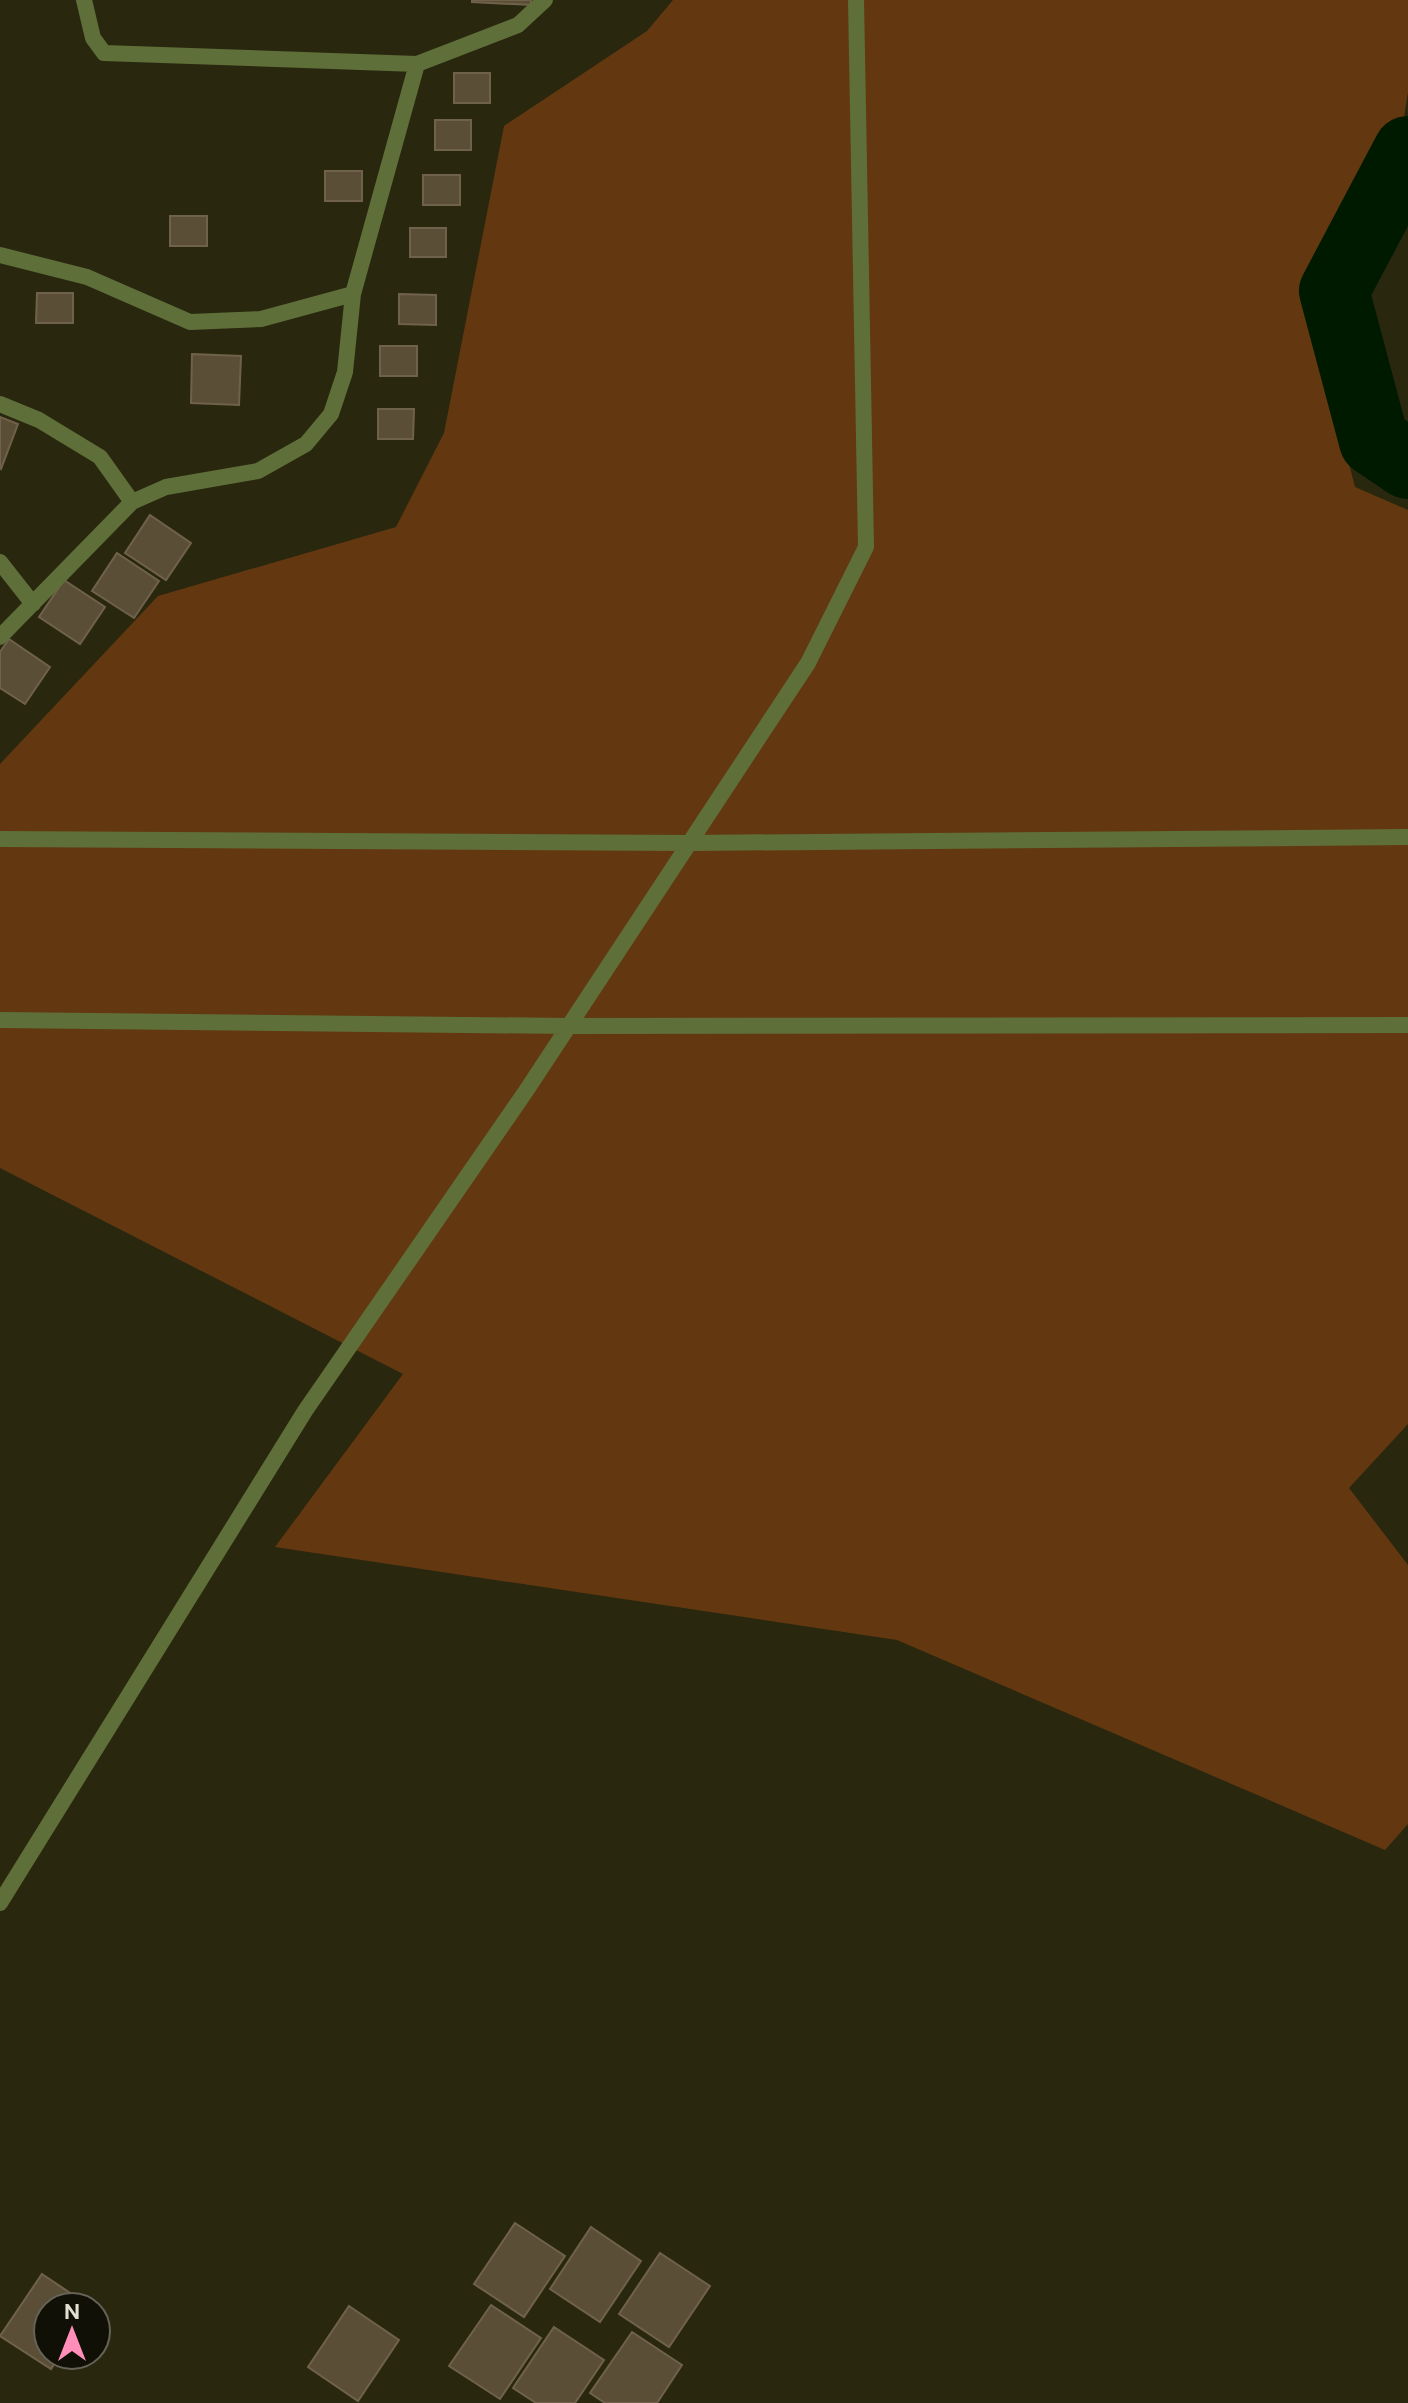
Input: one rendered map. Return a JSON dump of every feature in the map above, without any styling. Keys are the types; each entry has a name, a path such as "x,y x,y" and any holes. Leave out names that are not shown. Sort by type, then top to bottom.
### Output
{"street":[{"path":"84,0 93,38 104,53 417,64 518,25 545,0"},
{"path":"0,1903 305,1411 526,1091 808,663 866,547 856,0"},
{"path":"0,637 132,502 166,487 258,471 306,444 331,414 345,372 353,294 417,64"},
{"path":"0,255 87,277 190,322 261,319 353,294"},
{"path":"0,404 39,420 100,457 132,502"},
{"path":"0,562 33,604"},
{"path":"0,839 689,843 1408,837"},
{"path":"0,1020 568,1026 1408,1025"}],"shaded area":[{"path":"673,0 1408,0 1408,92 1398,154 1304,287 1355,487 1408,510 1408,1424 1349,1488 1408,1565 1408,1824 1385,1850 897,1640 275,1547 403,1374 0,1168 0,764 158,596 396,527 444,433 504,126 647,31"}],"building":[{"path":"531,0 531,5 472,2"},
{"path":"454,73 490,73 490,103 454,103"},
{"path":"435,120 471,120 471,150 435,150"},
{"path":"325,171 362,171 362,201 325,201"},
{"path":"423,175 460,175 460,205 423,205"},
{"path":"170,216 207,216 207,246 170,246"},
{"path":"410,228 446,228 446,257 410,257"},
{"path":"37,293 73,293 73,323 36,323"},
{"path":"399,294 436,295 436,325 399,324"},
{"path":"380,346 417,346 417,376 380,376"},
{"path":"192,354 241,356 239,405 191,403"},
{"path":"378,409 414,409 413,439 378,439"},
{"path":"0,417 18,424 1,469 0,468"},
{"path":"150,515 191,543 166,580 125,553"},
{"path":"117,553 159,581 134,618 92,591"},
{"path":"64,580 105,607 80,644 39,617"},
{"path":"9,639 50,667 25,704 0,688 0,652"},
{"path":"515,2223 565,2256 524,2317 474,2284"},
{"path":"591,2227 641,2261 600,2322 550,2289"},
{"path":"660,2253 710,2286 669,2347 619,2314"},
{"path":"42,2274 67,2291 32,2291 32,2357 0,2336"},
{"path":"491,2305 541,2338 500,2399 449,2366"},
{"path":"349,2306 399,2340 358,2401 308,2367"},
{"path":"554,2327 604,2360 575,2403 536,2403 513,2388"},
{"path":"632,2332 682,2365 657,2403 605,2403 590,2393"}],"waterway":[{"path":"1408,151 1334,291 1374,441 1408,464"}]}
